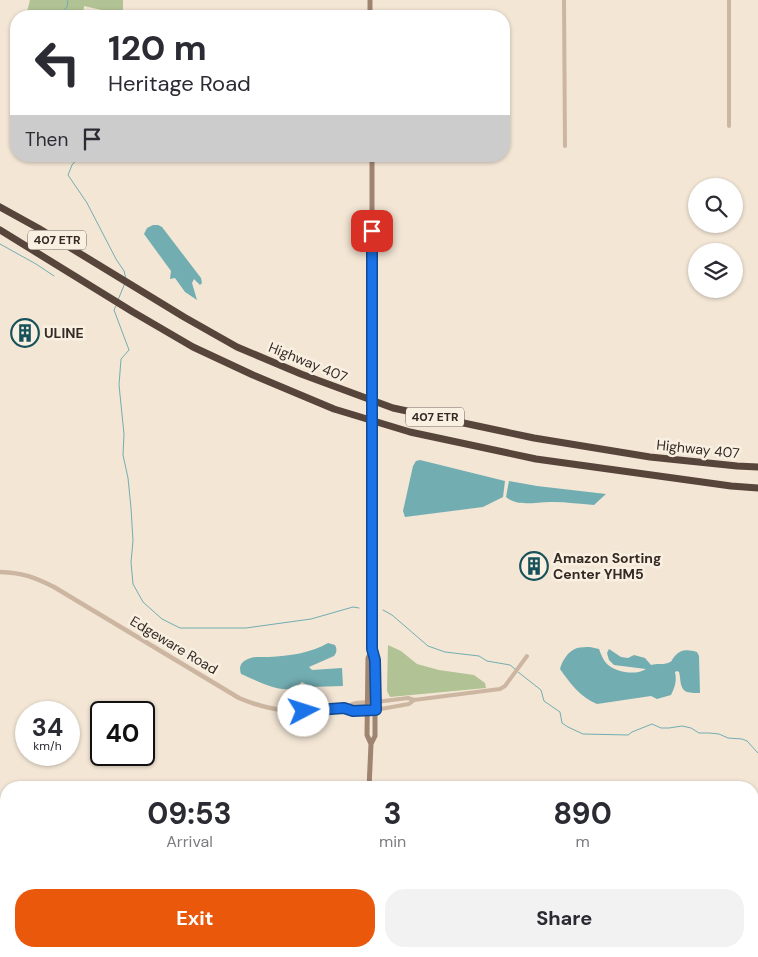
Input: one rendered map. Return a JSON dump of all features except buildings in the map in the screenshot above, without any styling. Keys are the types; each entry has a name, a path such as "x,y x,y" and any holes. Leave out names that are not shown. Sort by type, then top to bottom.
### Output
{"highway":[{"name":"Highway 407","path":"0,207 237,347 301,374 393,408 534,438 650,456 758,467"},
{"name":"407 ETR","path":"0,230 101,293 193,347 334,409 410,432 536,459 758,488"}],"main road":[{"path":"369,781 371,744 375,736 376,710 375,660 372,649 372,162"},
{"path":"371,744 367,735 368,658 372,649"}],"street":[{"path":"564,0 565,146"},
{"path":"729,0 729,126"},
{"name":"Edgeware Road","path":"0,572 22,574 48,584 239,698 274,710 294,712 344,708 354,704 408,698 414,700 500,689 505,686 527,656"},
{"name":"Edgeware Road","path":"344,708 353,711 376,710 409,704 414,700"}],"green space":[{"path":"30,0 123,0 123,10 101,10 84,6 84,10 28,10"},
{"path":"388,645 401,651 417,664 439,670 474,675 485,683 486,688 390,697 387,691"}],"water":[{"path":"153,225 162,227 201,278 202,283 200,285 194,279 192,283 197,300 185,292 175,278 170,279 171,271 144,234 147,228"},
{"path":"420,460 505,481 503,497 483,507 405,517 403,511 413,466 416,461"},
{"path":"509,481 606,494 594,505 558,502 522,503 506,497"},
{"path":"328,643 335,645 336,653 334,656 309,667 312,670 342,668 343,686 310,687 302,682 296,687 283,689 241,674 241,664 249,659 300,653"},
{"path":"590,647 599,649 604,661 611,667 631,673 646,669 614,665 609,660 607,653 609,649 621,657 628,658 634,655 645,658 651,665 666,664 682,651 697,652 699,656 700,693 684,691 681,686 679,672 677,671 675,672 675,684 671,695 657,699 651,696 597,704 581,694 560,669 571,651 577,648"}],"waterway":[{"path":"64,10 68,0"},
{"path":"75,162 68,175 87,203 124,271 126,279"},
{"path":"0,244 54,276"},
{"path":"118,300 125,283"},
{"path":"117,304 114,310 129,350 121,359 119,385 124,434 123,455 128,478 131,508 133,541 131,562 133,584 143,602 162,619 180,628 246,628 311,619 353,607 359,608"},
{"path":"383,610 392,615 428,646 445,652 479,656 487,661 510,665 515,669"},
{"path":"518,672 541,690 544,701 560,712 562,723 583,734 628,735 652,724 661,728 682,726 691,728 699,733 719,734 728,738 742,739 747,741 758,753"}],"place":[{"name":"ULINE","path":"25,333"},
{"name":"Amazon Sorting Center YHM5","path":"534,566"}],"route":[{"path":"304,711 344,708 353,711 376,710 375,660 372,649 372,231"}]}
